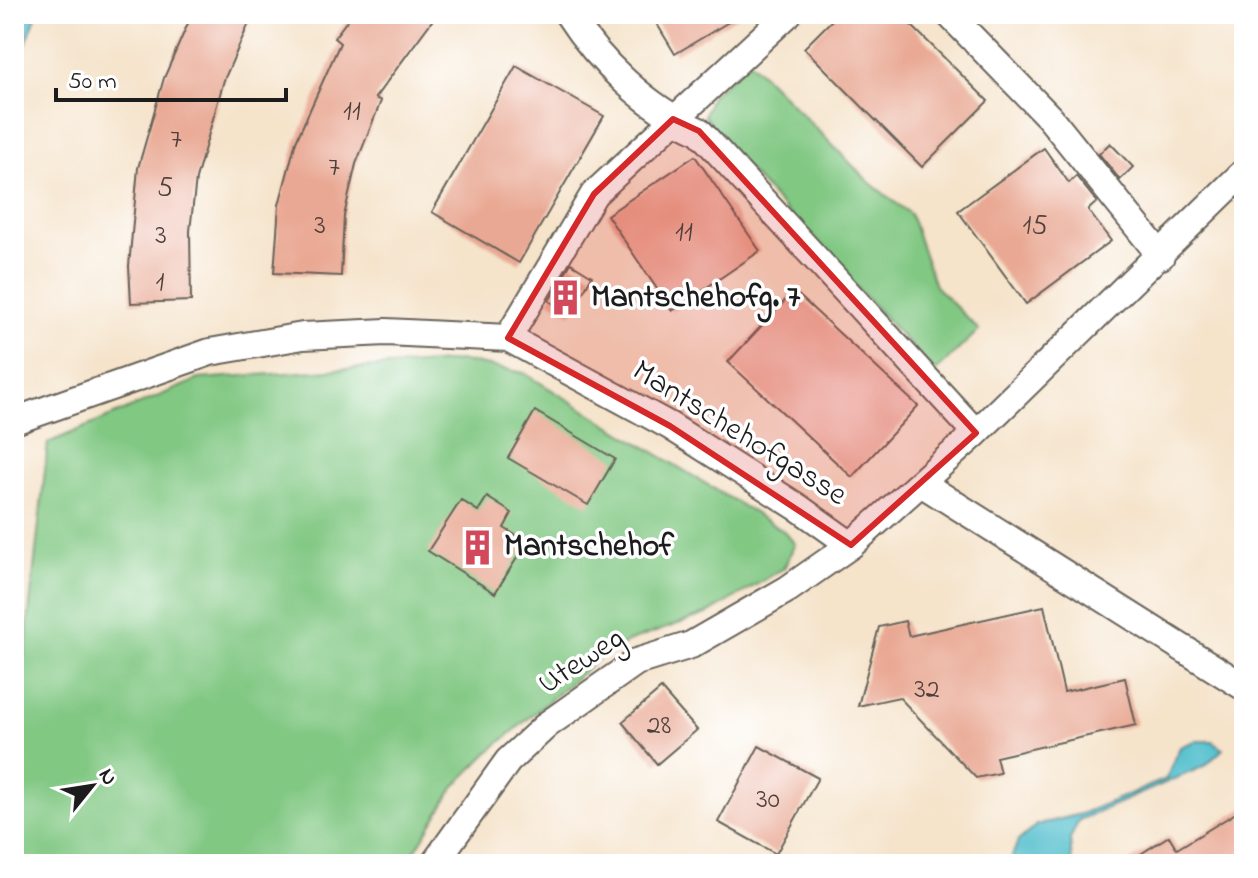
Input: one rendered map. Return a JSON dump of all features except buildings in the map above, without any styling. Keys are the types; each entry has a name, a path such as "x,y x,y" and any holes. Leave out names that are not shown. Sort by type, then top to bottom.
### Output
{"street":[{"path":"568,14 597,54 673,119 699,131 976,433"},
{"path":"508,338 594,194 788,14"},
{"path":"949,14 1050,118 1161,256"},
{"name":"Mantschehofgasse","path":"18,419 210,352 303,336 386,332 508,338 670,426 851,545 976,433 1244,172"},
{"path":"921,483 1244,687"},
{"name":"Uteweg","path":"434,864 508,761 548,724 636,662 691,645 788,589 851,545"}],"highlighted area":[{"path":"673,119 699,131 976,433 851,545 670,426 508,338 594,194"}],"green space":[{"path":"749,61 869,182 910,214 935,286 979,330 935,372 722,142 704,115 711,96"},
{"path":"463,361 524,373 785,532 795,544 784,568 709,613 630,641 597,660 490,751 455,786 407,864 14,864 14,696 25,650 48,443 199,379"}],"water":[{"path":"14,14 37,14 14,76"},
{"path":"1195,741 1213,741 1223,749 1205,766 1079,820 1070,839 1072,864 1009,864 1018,841 1037,825 1081,814 1166,779 1180,747"}],"place":[{"name":"Mantschehofg. 7","path":"565,298"},
{"name":"Mantschehof","path":"478,547"}]}
